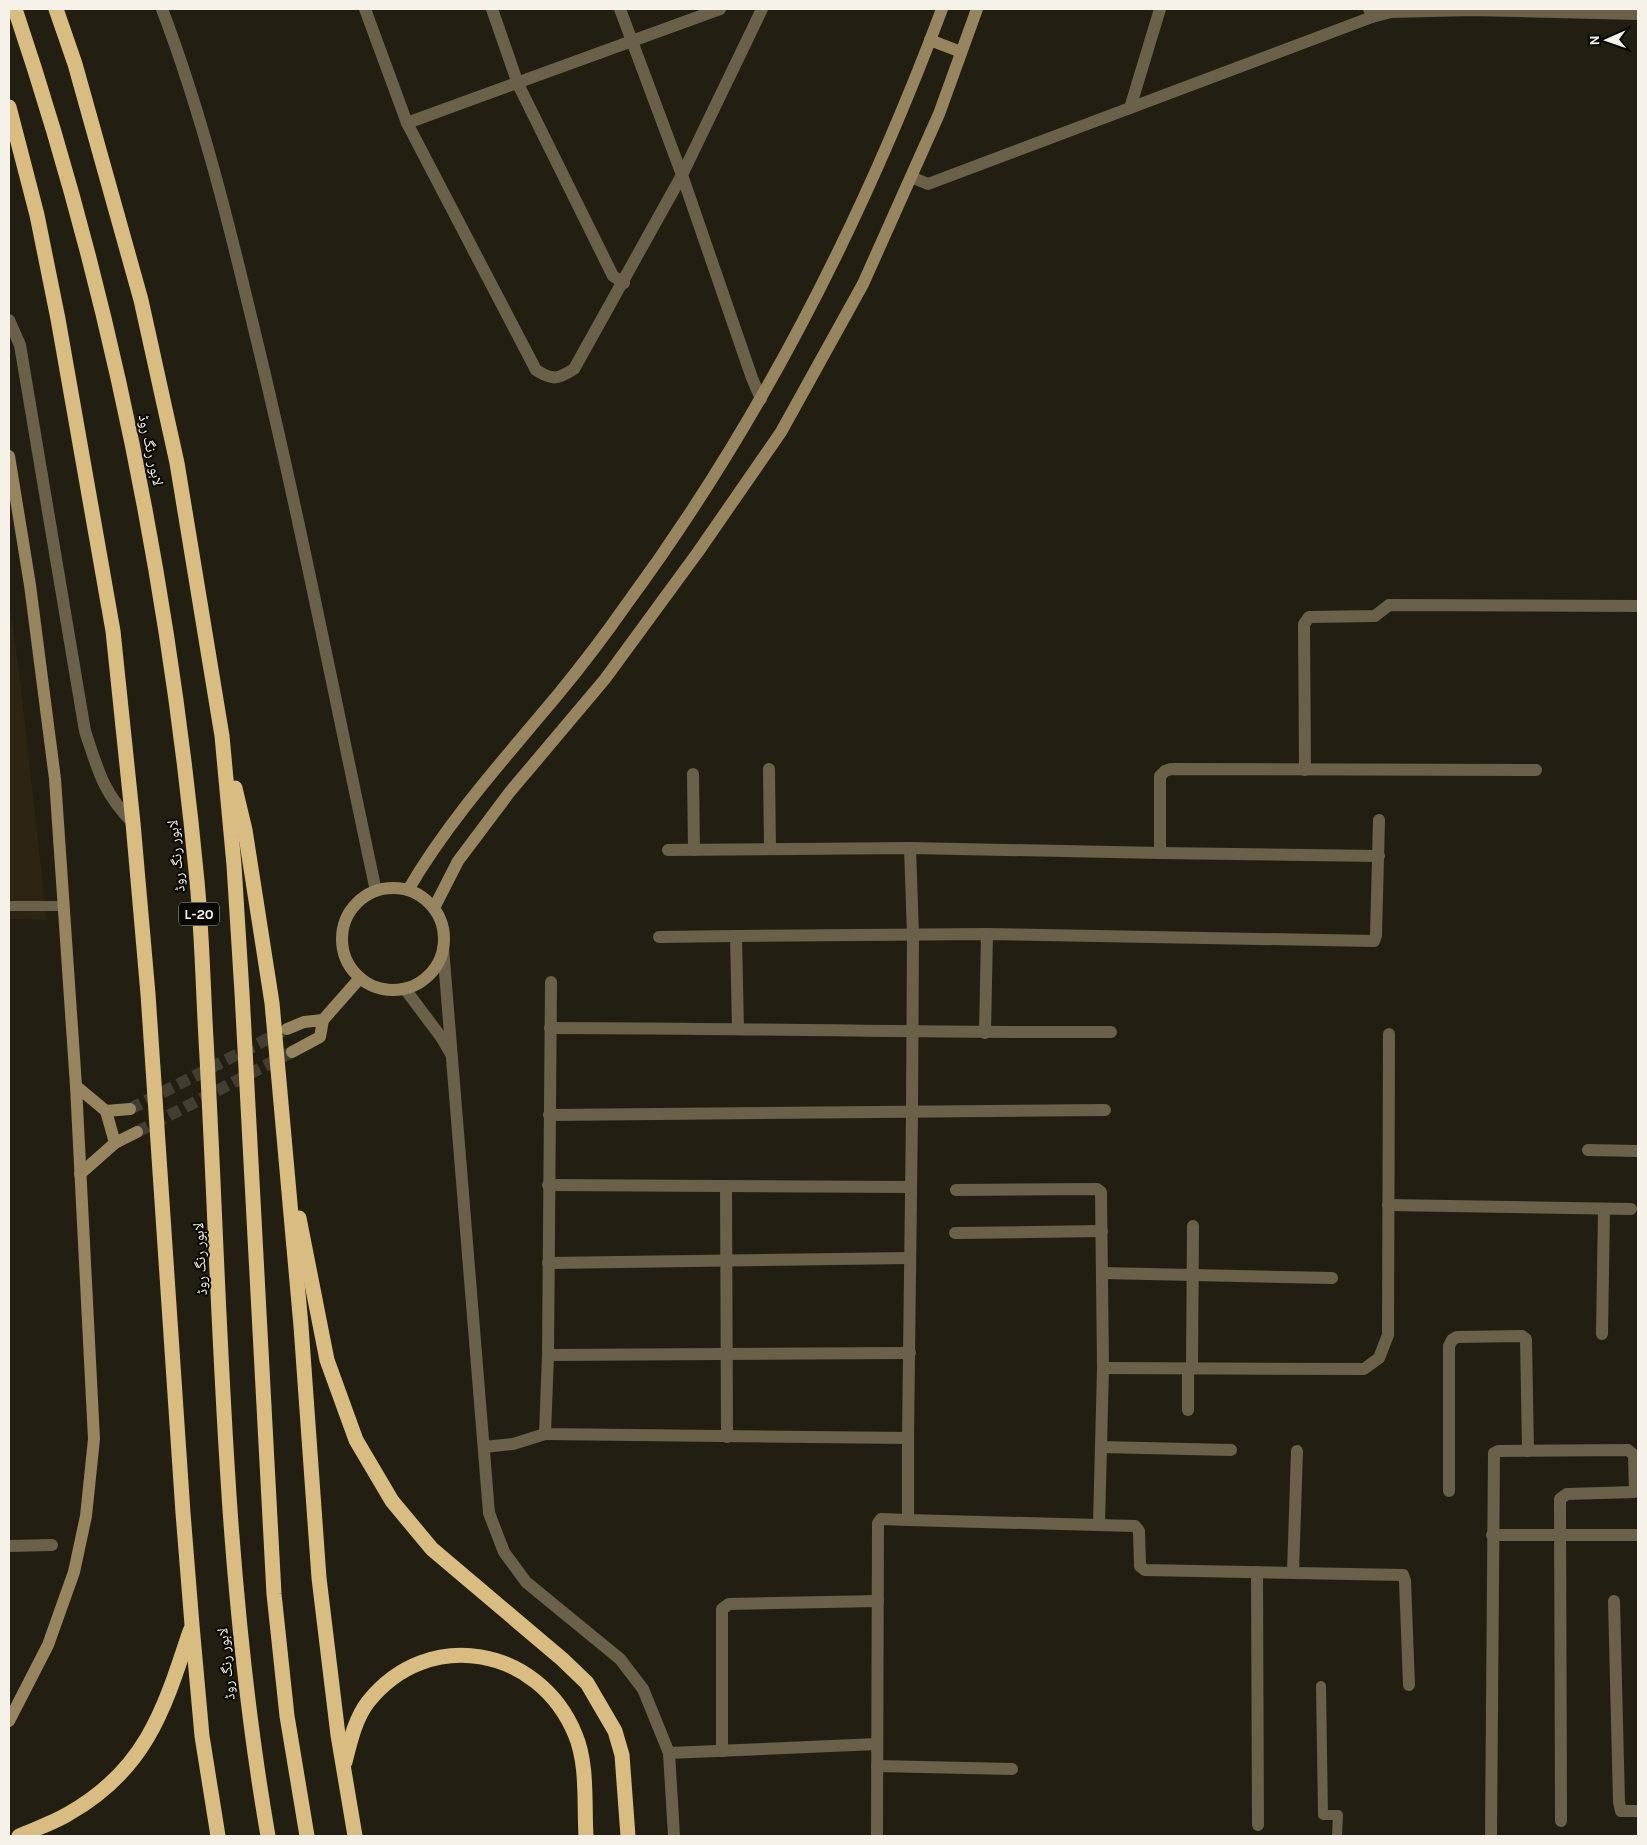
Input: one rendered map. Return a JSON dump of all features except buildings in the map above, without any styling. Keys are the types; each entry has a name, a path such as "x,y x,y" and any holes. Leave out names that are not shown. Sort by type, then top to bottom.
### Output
{"highway":[{"name":"لاہور رنگ روڈ","path":"15,9 38,79 82,232 140,475 170,647 197,883 237,1608 251,1732 268,1836"},
{"name":"لاہور رنگ روڈ","path":"56,9 75,64 141,300 177,463 222,736 234,865 242,993 274,1594 287,1716 307,1836"},
{"path":"9,107 37,215 58,319 111,621 133,823 192,1625 202,1736 218,1836"},
{"path":"222,736 245,830 272,1003 301,1326 319,1578 343,1768 355,1836"},
{"path":"284,1148 327,1360 356,1440 392,1501 432,1548 562,1659 587,1684 615,1731 622,1755 628,1836"},
{"path":"19,1836 68,1814 100,1792 126,1768 148,1739 164,1708 192,1625"},
{"path":"343,1768 352,1734 362,1713 379,1690 414,1666 447,1656 478,1655 516,1667 540,1683 558,1703 576,1734 581,1754 586,1836"}],"street":[{"path":"162,9 178,51 230,226 272,403 376,891"},
{"path":"365,9 407,124 536,370 548,378 561,377 574,369 682,175 762,9"},
{"path":"492,9 518,84 613,276 624,282"},
{"path":"620,9 682,175 752,378 761,398"},
{"path":"407,124 632,43 720,9"},
{"path":"408,890 440,838 562,691 627,604 707,488 761,398 816,299 862,201 942,9"},
{"path":"434,908 442,887 458,861 509,793 605,679 698,552 781,432 863,284 939,114 977,9"},
{"path":"1130,108 1160,9"},
{"path":"912,177 928,184 1130,108 1370,13 1472,10 1638,14"},
{"path":"930,40 961,52"},
{"path":"9,320 20,346 84,732 102,783 117,806 133,823"},
{"path":"9,456 30,586 55,779 76,1086 94,1439 86,1516 74,1572 48,1645 9,1721"},
{"path":"1305,770 1304,624 1309,617 1374,616 1388,605 1638,606"},
{"path":"769,769 770,849"},
{"path":"1160,853 1160,776 1164,771 1536,770"},
{"path":"693,774 694,850"},
{"path":"659,937 987,934 1374,941 1376,935 1379,820"},
{"path":"908,1520 913,935 910,848"},
{"path":"668,850 910,848 1379,856"},
{"path":"443,948 439,962 430,974 418,984 405,989 381,989 360,978 352,970 345,956 342,940 344,924 351,910 362,898 386,888 408,890 422,897 434,908 441,922 489,1513 504,1552 526,1582 620,1659 643,1689 669,1753 674,1836"},
{"path":"985,1032 987,934"},
{"path":"736,936 738,1028"},
{"path":"292,1052 320,1037 323,1020 360,978"},
{"path":"545,1434 548,1355 551,982"},
{"path":"405,989 441,1037 453,1059"},
{"path":"287,1029 304,1022 323,1020"},
{"path":"550,1028 738,1028 912,1033 1111,1032"},
{"path":"1103,1368 1364,1369 1379,1358 1388,1335 1390,1034"},
{"path":"76,1086 106,1111 115,1143"},
{"path":"106,1111 130,1109"},
{"path":"549,1115 1106,1110"},
{"path":"80,1174 115,1143 138,1132"},
{"path":"1588,1150 1638,1151"},
{"path":"548,1186 910,1187"},
{"path":"726,1186 728,1437"},
{"path":"956,1190 1098,1189 1101,1192 1103,1368 1099,1524"},
{"path":"1388,1205 1631,1210"},
{"path":"1602,1334 1604,1209"},
{"path":"1188,1410 1194,1275 1193,1226"},
{"path":"955,1233 1102,1231"},
{"path":"548,1263 910,1258"},
{"path":"1102,1273 1332,1278"},
{"path":"1449,1491 1449,1346 1452,1340 1457,1337 1522,1336 1526,1339 1528,1451"},
{"path":"548,1355 910,1353"},
{"path":"484,1447 513,1444 545,1434 908,1438"},
{"path":"1101,1447 1231,1450"},
{"path":"1491,1836 1494,1453 1498,1451 1628,1450 1634,1455 1635,1492 1562,1496 1560,1499 1560,1821"},
{"path":"1292,1572 1297,1451"},
{"path":"877,1836 878,1520 1099,1524 1138,1528 1142,1569 1403,1575 1406,1581 1409,1685"},
{"path":"1492,1536 1638,1535"},
{"path":"9,1546 52,1545"},
{"path":"1257,1572 1258,1824"},
{"path":"722,1751 722,1610 725,1606 729,1604 878,1601"},
{"path":"1614,1601 1619,1802 1621,1811 1638,1811"},
{"path":"669,1753 877,1744"},
{"path":"877,1766 1012,1769"}],"lane":[{"path":"9,906 64,906"},
{"path":"1321,1686 1323,1815 1338,1815 1337,1836"}],"shaded area":[{"path":"9,601 19,672 47,920 9,919"}],"tunnel":[{"path":"130,1109 283,1031"},
{"path":"137,1132 292,1052"}]}
